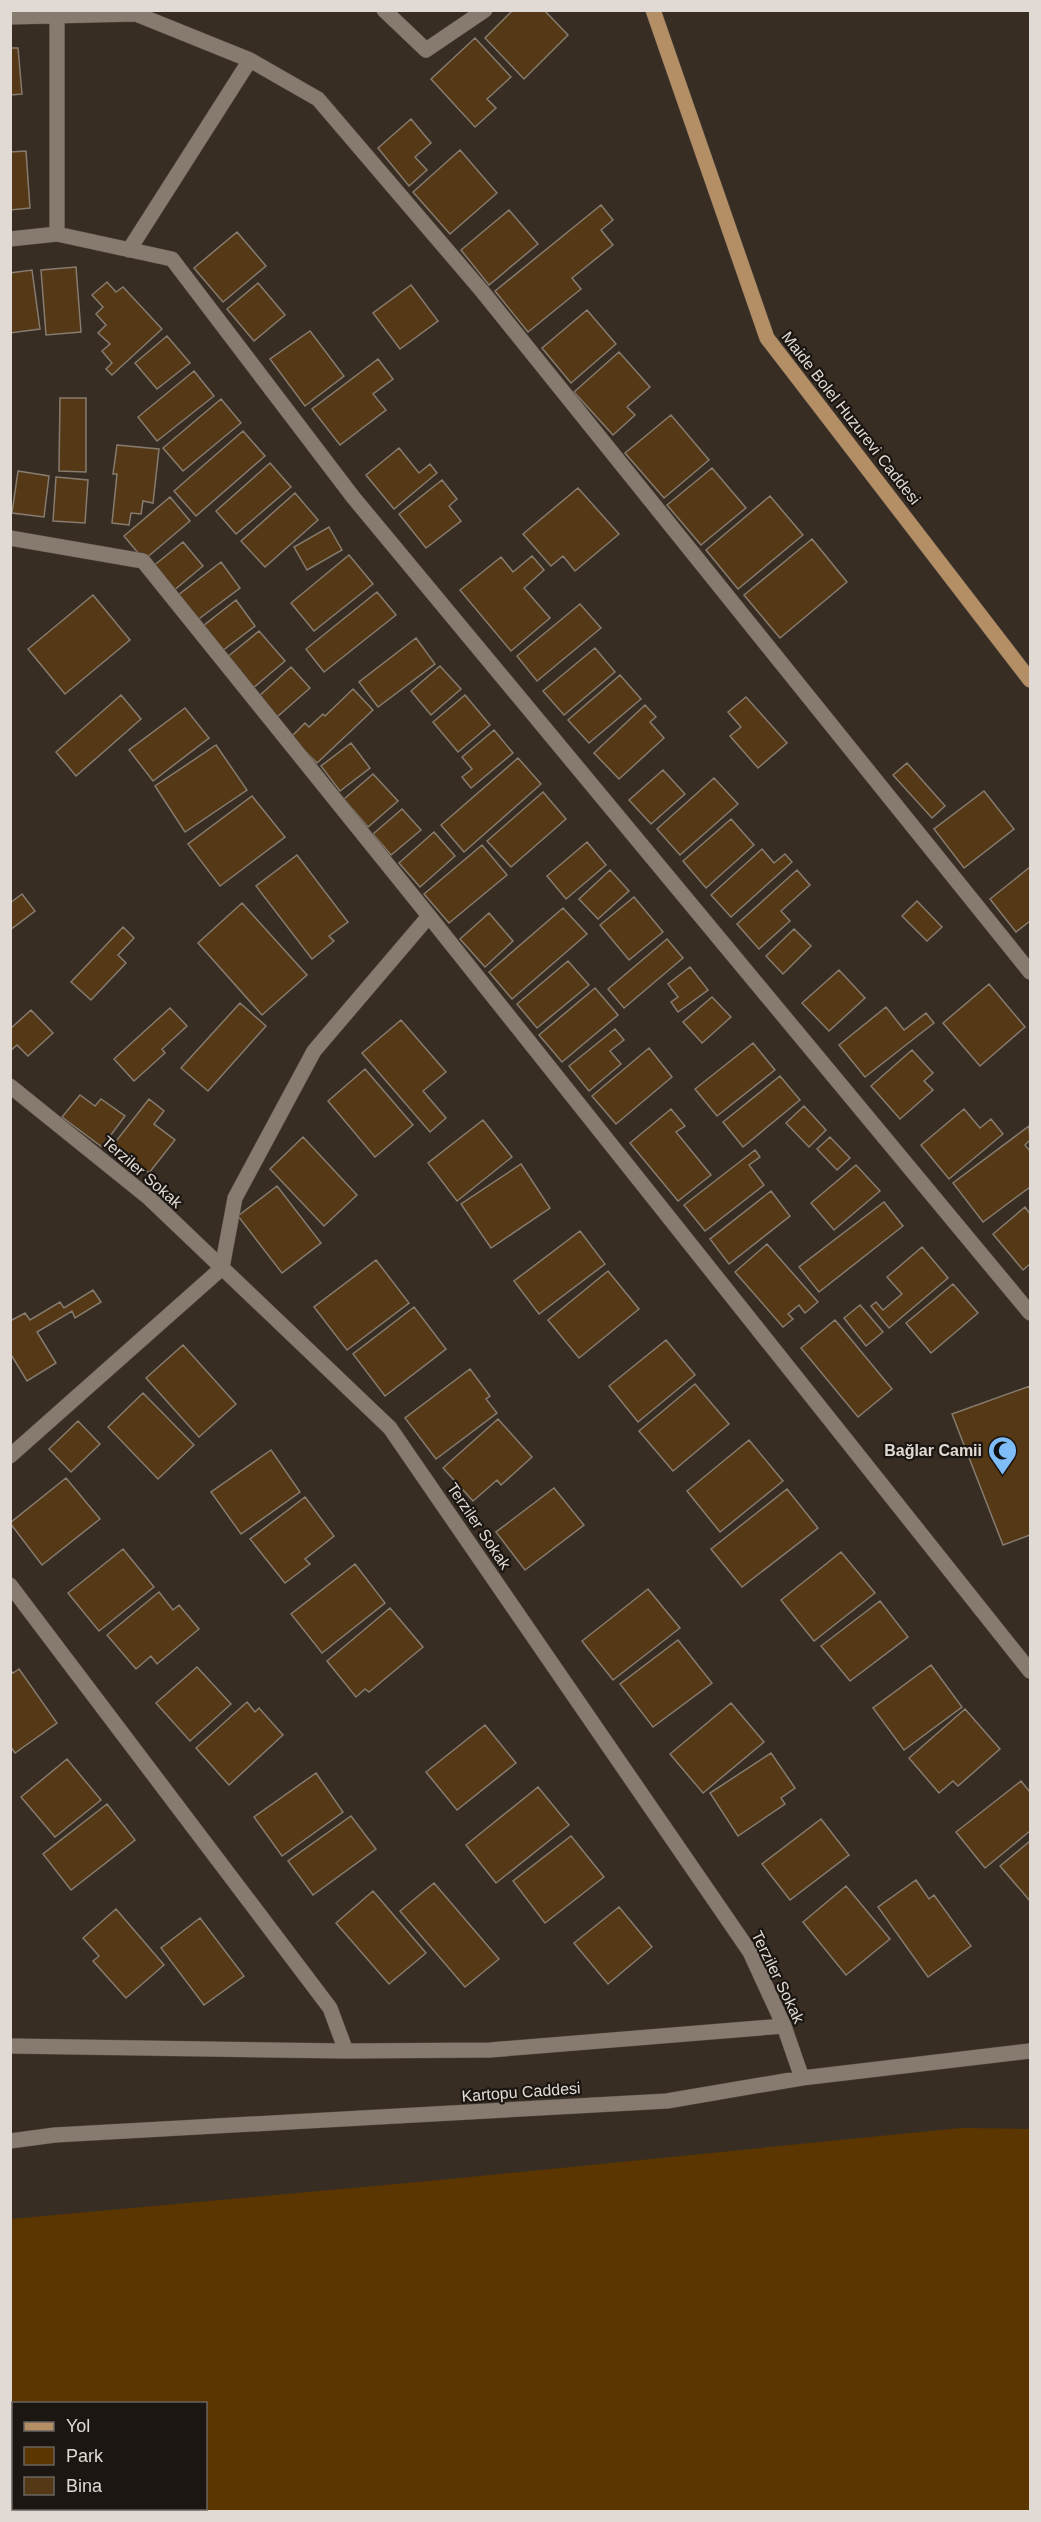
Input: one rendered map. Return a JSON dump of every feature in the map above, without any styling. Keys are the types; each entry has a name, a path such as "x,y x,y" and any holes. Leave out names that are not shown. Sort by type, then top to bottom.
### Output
{"main road":[{"name":"Maide Bolel Huzurevi Caddesi","path":"653,10 766,338 1030,680"}],"street":[{"path":"384,10 426,50 485,10"},
{"path":"10,16 136,14 250,60 318,99 482,291 1030,972"},
{"path":"57,15 57,234"},
{"path":"129,250 250,60"},
{"path":"10,239 57,234 172,259 353,497 1030,1313"},
{"path":"10,538 143,561 429,916 1030,1671"},
{"path":"10,1456 222,1268 235,1198 314,1051 429,916"},
{"name":"Terziler Sokak","path":"10,1086 149,1198 390,1428 750,1952 784,2026 802,2078"},
{"path":"10,1585 330,2008 346,2051"},
{"path":"10,2046 346,2051 490,2050 784,2026"},
{"name":"Kartopu Caddesi","path":"10,2141 55,2135 667,2101 802,2078 1030,2051"}],"green space":[{"path":"961,2128 1030,2129 1030,2511 11,2511 11,2219 440,2180"}],"building":[{"path":"513,10 544,10 568,35 524,79 485,38"},
{"path":"475,38 511,77 487,99 496,108 475,127 431,79"},
{"path":"10,48 18,48 22,94 10,95"},
{"path":"411,119 431,143 415,157 427,170 409,186 378,148"},
{"path":"460,150 497,193 450,234 413,192"},
{"path":"26,151 30,208 10,210 10,152"},
{"path":"601,205 613,220 601,230 613,245 572,278 581,289 528,332 495,291"},
{"path":"509,210 538,244 489,285 461,250"},
{"path":"237,232 266,266 223,302 194,268"},
{"path":"76,267 81,332 46,335 41,270"},
{"path":"32,270 40,329 10,333 10,273"},
{"path":"107,282 116,292 123,287 162,329 112,375 106,369 112,363 102,351 110,344 98,333 106,325 96,314 103,307 92,295"},
{"path":"258,283 285,315 254,341 227,309"},
{"path":"411,285 438,321 400,349 373,313"},
{"path":"587,310 616,344 571,383 542,348"},
{"path":"310,331 344,376 305,406 270,359"},
{"path":"167,336 190,363 157,389 135,363"},
{"path":"619,352 650,387 627,407 635,415 613,435 574,392"},
{"path":"378,359 393,379 373,394 386,410 340,445 312,409"},
{"path":"194,371 214,396 157,441 138,417"},
{"path":"60,398 86,398 86,472 59,471"},
{"path":"221,399 241,423 183,471 163,448"},
{"path":"671,415 709,460 664,498 625,453"},
{"path":"243,431 265,456 196,516 174,491"},
{"path":"117,445 159,449 153,503 143,501 141,514 131,513 129,525 112,523 117,474 113,474"},
{"path":"399,448 419,473 430,464 437,473 394,509 366,475"},
{"path":"270,463 291,487 236,534 216,511"},
{"path":"712,468 746,508 701,545 667,505"},
{"path":"18,471 49,476 44,517 12,513"},
{"path":"56,477 88,480 85,523 53,521"},
{"path":"442,480 457,499 449,506 461,521 426,548 399,514"},
{"path":"578,488 619,534 575,571 563,556 551,566 523,534"},
{"path":"295,493 318,520 265,567 241,541"},
{"path":"770,496 803,535 738,589 706,550"},
{"path":"170,497 190,521 144,560 124,536"},
{"path":"329,527 342,550 307,570 294,547"},
{"path":"812,539 847,582 780,638 744,595"},
{"path":"183,542 203,566 172,592 152,567"},
{"path":"349,555 373,584 314,631 291,603"},
{"path":"532,556 544,570 524,588 550,618 511,651 460,590 501,557 513,572"},
{"path":"221,562 240,588 196,621 177,596"},
{"path":"377,592 396,615 324,672 306,649"},
{"path":"93,595 130,640 65,694 28,649"},
{"path":"236,600 255,626 222,651 203,626"},
{"path":"580,604 601,628 537,681 517,656"},
{"path":"259,631 285,661 252,689 226,658"},
{"path":"416,638 435,664 378,707 359,682"},
{"path":"595,648 615,672 564,715 543,691"},
{"path":"440,666 461,689 431,715 411,691"},
{"path":"291,667 310,688 277,717 258,697"},
{"path":"620,675 641,699 589,743 568,720"},
{"path":"353,689 373,710 317,763 291,737 305,723 309,727 323,714 325,716"},
{"path":"121,695 141,719 76,776 56,752"},
{"path":"465,695 490,725 458,752 433,722"},
{"path":"746,697 787,743 758,768 730,736 741,727 728,712"},
{"path":"645,705 656,717 650,722 664,738 619,779 594,753"},
{"path":"185,708 209,738 153,781 129,750"},
{"path":"494,730 513,753 471,788 462,777 472,769 462,757"},
{"path":"351,743 370,768 340,791 321,766"},
{"path":"216,745 247,790 185,832 155,786"},
{"path":"518,758 541,784 464,852 441,825"},
{"path":"907,763 945,806 932,818 893,775"},
{"path":"663,770 685,794 651,824 629,800"},
{"path":"373,774 398,801 368,827 344,799"},
{"path":"714,778 738,804 680,855 657,829"},
{"path":"984,791 1014,829 964,868 934,829"},
{"path":"543,792 566,819 511,867 487,841"},
{"path":"252,796 285,837 220,886 188,844"},
{"path":"402,809 421,830 391,855 373,834"},
{"path":"731,819 754,845 706,888 683,861"},
{"path":"434,832 455,856 420,887 399,863"},
{"path":"587,842 606,865 566,899 547,876"},
{"path":"482,845 507,875 449,923 424,894"},
{"path":"762,849 774,863 785,854 792,862 731,917 711,895"},
{"path":"297,855 348,922 329,936 334,941 312,959 256,886"},
{"path":"1030,867 1030,921 1016,932 990,899"},
{"path":"610,870 629,891 598,919 579,899"},
{"path":"797,870 810,885 781,911 790,921 759,949 737,924"},
{"path":"22,894 35,911 10,930 10,903"},
{"path":"634,897 663,932 629,960 600,925"},
{"path":"917,901 942,927 927,941 902,916"},
{"path":"242,903 307,975 262,1015 198,943"},
{"path":"563,908 587,934 512,999 489,972"},
{"path":"489,913 513,941 485,967 460,939"},
{"path":"123,927 134,938 118,955 126,963 91,1000 71,982"},
{"path":"794,929 811,946 783,974 766,956"},
{"path":"667,939 683,958 624,1008 608,989"},
{"path":"568,961 589,985 537,1028 517,1004"},
{"path":"690,967 708,990 678,1012 671,1002 678,997 668,984"},
{"path":"839,970 865,998 829,1031 802,1003"},
{"path":"989,984 1025,1027 980,1066 943,1023"},
{"path":"595,988 618,1015 562,1062 539,1035"},
{"path":"712,997 731,1017 702,1043 683,1022"},
{"path":"240,1003 266,1026 208,1091 181,1068"},
{"path":"886,1007 904,1030 926,1013 934,1023 865,1077 839,1045"},
{"path":"170,1008 187,1026 162,1049 165,1053 134,1081 114,1059"},
{"path":"31,1010 53,1033 28,1056 17,1045 10,1051 10,1029"},
{"path":"401,1020 446,1072 423,1091 446,1118 430,1132 362,1053"},
{"path":"615,1029 624,1040 610,1051 621,1064 589,1091 569,1066"},
{"path":"753,1043 775,1070 717,1116 695,1089"},
{"path":"649,1048 672,1077 616,1124 592,1096"},
{"path":"912,1050 933,1073 924,1081 933,1090 900,1119 871,1086"},
{"path":"365,1069 413,1125 375,1157 328,1101"},
{"path":"780,1076 800,1100 743,1147 723,1122"},
{"path":"80,1095 95,1106 101,1099 125,1116 102,1147 62,1117"},
{"path":"149,1099 164,1111 154,1124 175,1140 149,1173 113,1145"},
{"path":"804,1106 826,1130 809,1147 786,1123"},
{"path":"671,1109 685,1126 676,1132 711,1175 678,1201 630,1143"},
{"path":"964,1109 980,1128 991,1119 1003,1134 949,1179 921,1145"},
{"path":"483,1120 512,1157 457,1201 428,1163"},
{"path":"1029,1126 1030,1140 1025,1145 1030,1151 1030,1187 983,1222 953,1183"},
{"path":"303,1137 357,1195 324,1226 270,1169"},
{"path":"830,1137 850,1158 837,1170 817,1149"},
{"path":"755,1150 760,1157 749,1165 764,1185 705,1231 684,1205"},
{"path":"521,1164 550,1208 491,1248 461,1204"},
{"path":"856,1165 880,1191 834,1230 811,1203"},
{"path":"277,1186 321,1243 282,1273 238,1216"},
{"path":"771,1191 790,1216 729,1264 710,1239"},
{"path":"884,1202 903,1226 819,1292 799,1267"},
{"path":"1025,1207 1030,1214 1030,1264 1023,1270 993,1234"},
{"path":"580,1231 605,1264 539,1314 514,1281"},
{"path":"767,1244 818,1302 805,1313 799,1305 788,1314 793,1319 783,1327 735,1272"},
{"path":"922,1247 948,1278 889,1328 871,1306 876,1302 883,1310 902,1294 887,1277"},
{"path":"376,1260 409,1303 347,1350 314,1307"},
{"path":"608,1271 639,1309 579,1358 548,1320"},
{"path":"953,1284 978,1313 931,1353 906,1323"},
{"path":"93,1290 101,1302 75,1318 72,1311 37,1332 56,1363 27,1381 10,1353 10,1321 25,1313 30,1320 60,1302 64,1308"},
{"path":"860,1305 883,1332 866,1346 844,1318"},
{"path":"414,1307 446,1349 385,1396 353,1354"},
{"path":"835,1320 892,1389 858,1417 801,1348"},
{"path":"666,1340 695,1375 638,1422 609,1386"},
{"path":"183,1345 236,1404 199,1437 146,1378"},
{"path":"470,1369 490,1396 486,1399 497,1413 436,1459 405,1418"},
{"path":"695,1384 729,1424 673,1471 639,1431"},
{"name":"Bağlar Camii","path":"1030,1386 1030,1535 1003,1545 952,1414"},
{"path":"143,1393 194,1445 158,1479 108,1427"},
{"path":"498,1419 532,1457 501,1485 497,1480 473,1501 443,1468"},
{"path":"78,1421 100,1444 71,1472 49,1449"},
{"path":"749,1440 783,1481 720,1532 687,1491"},
{"path":"271,1450 300,1492 241,1534 211,1492"},
{"path":"66,1478 100,1519 42,1565 10,1523"},
{"path":"554,1488 584,1525 525,1570 496,1532"},
{"path":"787,1489 818,1528 742,1587 711,1549"},
{"path":"305,1497 334,1536 305,1559 310,1564 285,1583 250,1539"},
{"path":"123,1549 154,1587 99,1631 68,1593"},
{"path":"841,1552 875,1593 814,1641 781,1600"},
{"path":"355,1564 385,1603 322,1653 291,1614"},
{"path":"648,1589 680,1628 613,1680 582,1641"},
{"path":"159,1592 173,1610 179,1605 199,1629 157,1664 151,1656 136,1669 107,1635"},
{"path":"880,1601 908,1637 850,1681 821,1646"},
{"path":"390,1608 423,1647 369,1692 365,1689 356,1697 327,1661"},
{"path":"678,1640 712,1683 653,1727 620,1684"},
{"path":"931,1665 962,1707 904,1750 873,1708"},
{"path":"197,1667 231,1704 190,1741 156,1703"},
{"path":"19,1669 57,1723 15,1753 10,1746 10,1670 13,1673"},
{"path":"247,1702 255,1712 259,1708 283,1735 229,1785 196,1748"},
{"path":"731,1703 764,1742 703,1793 670,1754"},
{"path":"965,1709 1000,1749 958,1786 953,1781 939,1793 909,1758"},
{"path":"485,1725 516,1763 457,1810 426,1772"},
{"path":"771,1753 795,1788 781,1798 785,1804 738,1836 710,1793"},
{"path":"67,1759 101,1800 55,1837 21,1797"},
{"path":"316,1773 343,1812 282,1856 254,1817"},
{"path":"1021,1781 1030,1792 1030,1831 985,1868 956,1832"},
{"path":"538,1787 569,1825 496,1883 466,1845"},
{"path":"107,1804 135,1840 71,1890 43,1854"},
{"path":"351,1816 376,1849 313,1895 288,1861"},
{"path":"821,1819 849,1855 790,1900 762,1864"},
{"path":"571,1836 604,1877 545,1923 513,1881"},
{"path":"1030,1841 1030,1901 1000,1866"},
{"path":"916,1880 929,1899 934,1895 971,1946 928,1977 878,1907"},
{"path":"434,1883 499,1959 465,1987 400,1911"},
{"path":"846,1886 890,1939 846,1975 803,1922"},
{"path":"373,1891 426,1953 389,1984 336,1923"},
{"path":"619,1907 652,1947 608,1984 574,1943"},
{"path":"116,1909 164,1965 126,1998 93,1961 99,1956 83,1938"},
{"path":"200,1918 244,1976 204,2005 161,1948"}],"place":[{"name":"Bağlar Camii","path":"1003,1476"}]}
